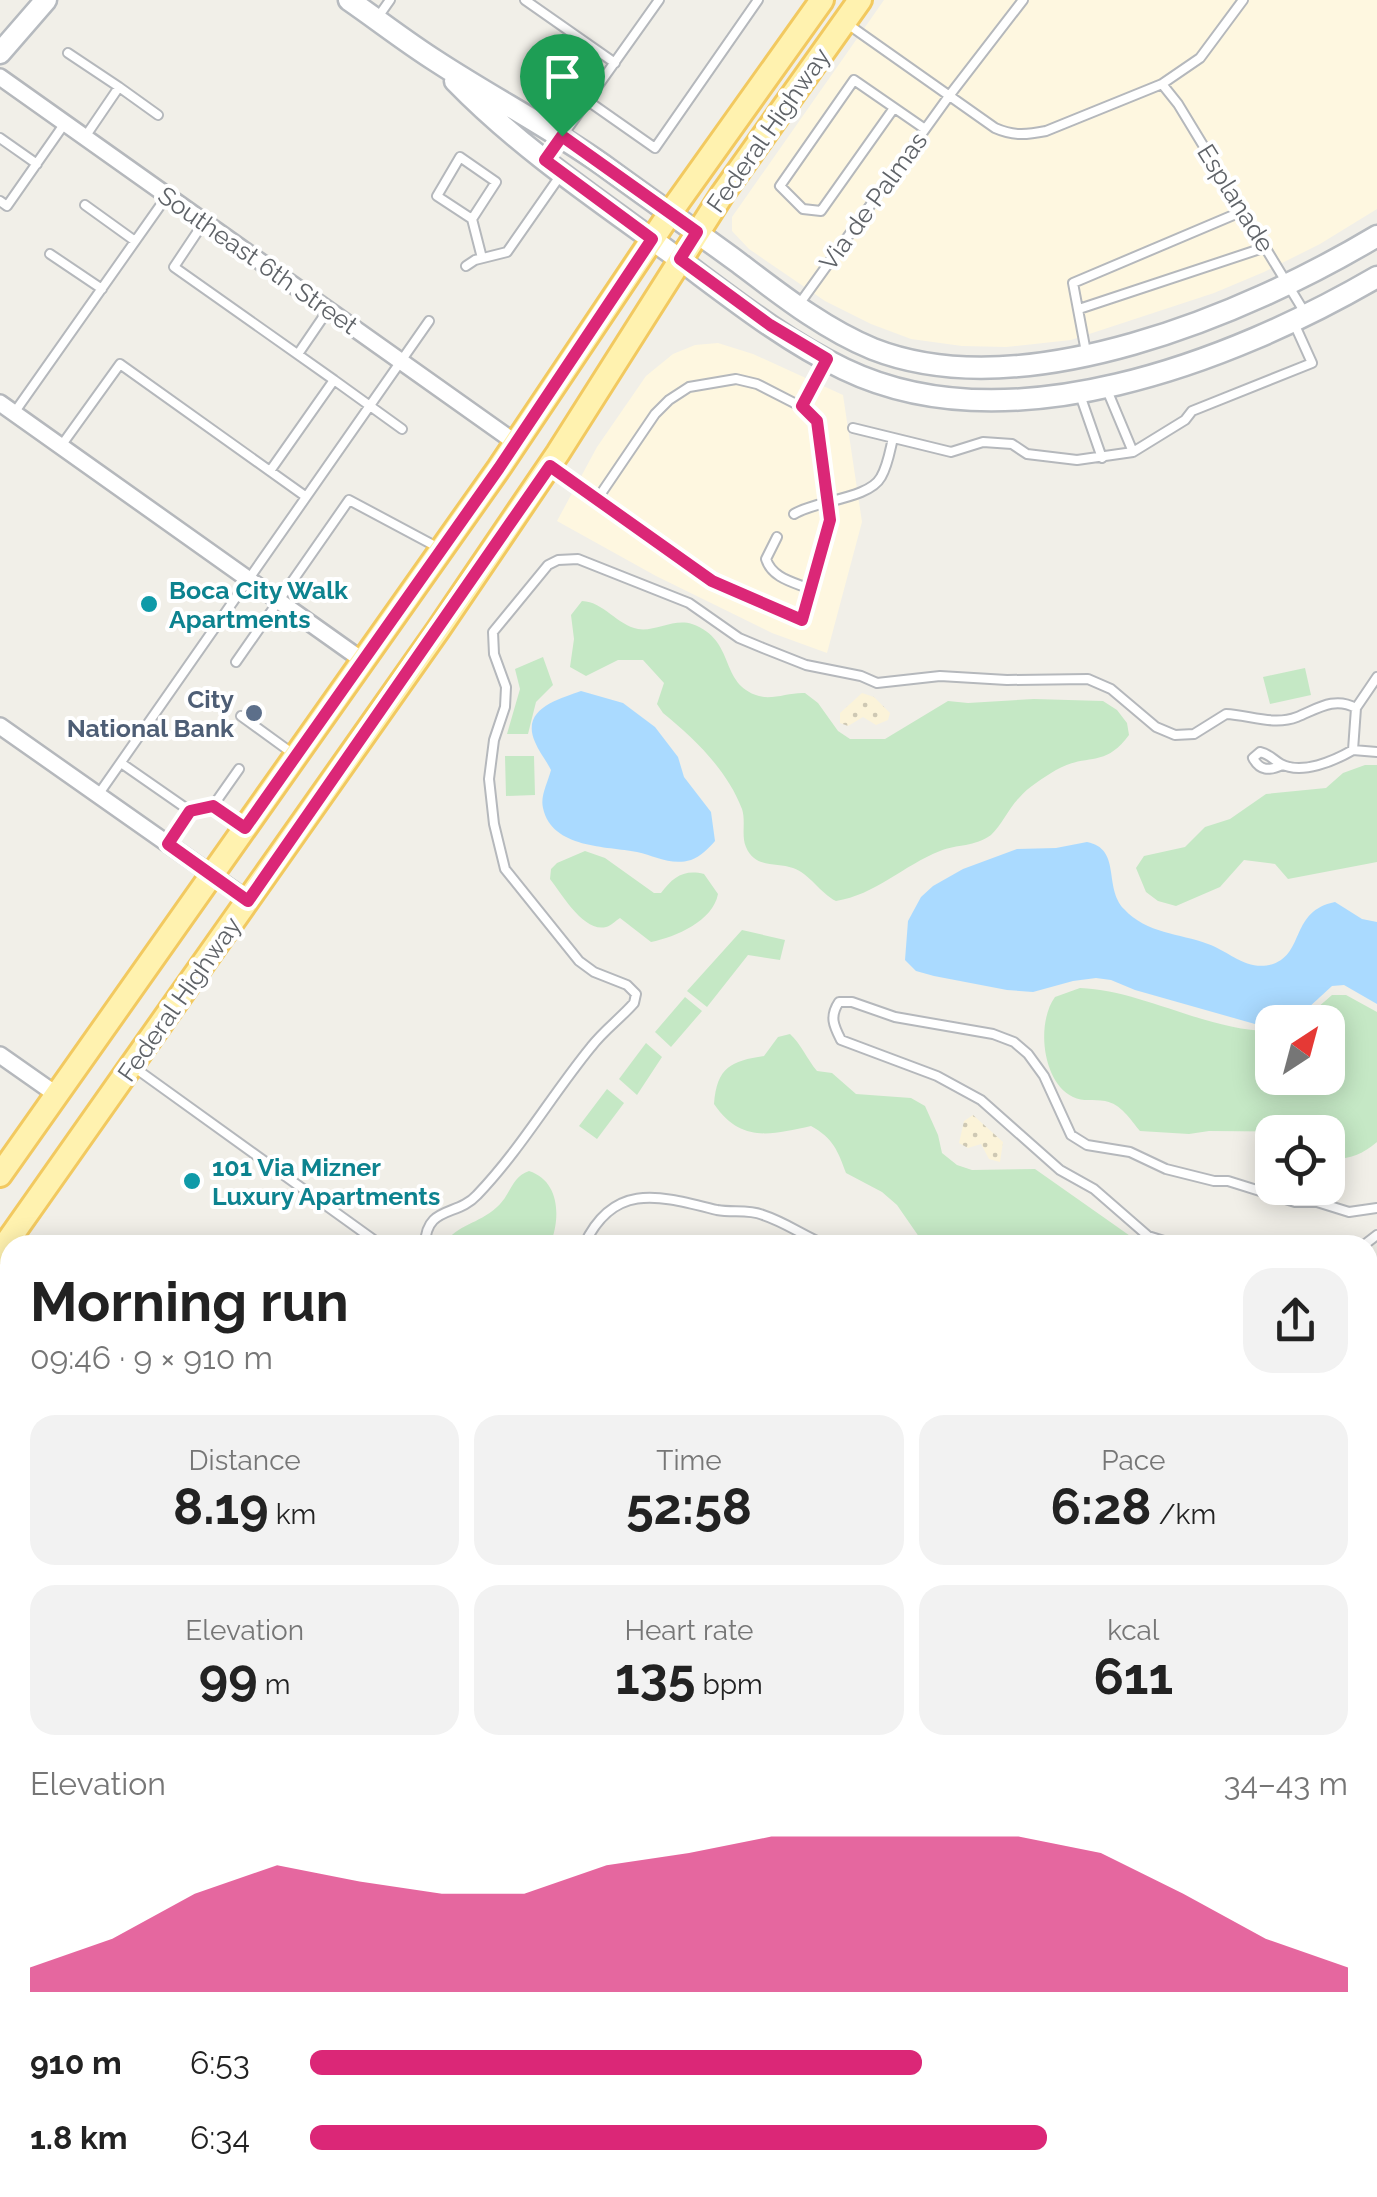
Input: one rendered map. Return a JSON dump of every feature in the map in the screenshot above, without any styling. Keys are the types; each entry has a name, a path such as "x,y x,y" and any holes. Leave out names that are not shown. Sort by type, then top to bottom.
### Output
{"main road":[{"path":"0,53 46,0"},
{"path":"349,0 436,62 562,136 797,306 872,348 904,358 992,366 1087,356 1215,317 1290,283 1377,236"},
{"path":"821,0 821,56"},
{"name":"Federal Highway","path":"0,1175 441,550 652,239 821,0"},
{"name":"Federal Highway","path":"12,1235 550,466 697,232 860,0"},
{"path":"436,62 478,105 545,160 770,325 844,370 904,391 937,397 1049,399 1142,378 1300,318 1377,277"},
{"path":"545,160 562,136"}],"street":[{"name":"Southeast 6th Street","path":"0,77 516,442"},
{"path":"7,408 362,660"},
{"path":"0,726 248,901"},
{"path":"0,1055 57,1095"}],"lane":[{"path":"376,20 390,0"},
{"path":"525,0 615,64"},
{"path":"562,136 659,0"},
{"path":"588,101 656,148 758,0"},
{"name":"Via de Palmas","path":"797,306 1023,0"},
{"path":"845,22 995,128 1012,135 1046,131 1162,84 1200,58 1243,0"},
{"path":"68,53 158,116"},
{"path":"894,108 820,212 804,209 780,186 854,80 925,129"},
{"name":"Esplanade","path":"1133,452 1185,420 1192,411 1312,364 1290,283 1162,84"},
{"path":"84,137 118,87"},
{"path":"0,201 7,206 65,123"},
{"path":"0,138 37,164"},
{"path":"472,219 496,182 460,157 438,196 472,219 482,258"},
{"path":"466,266 507,252 562,173"},
{"path":"7,408 102,289 168,196"},
{"path":"85,205 135,241"},
{"path":"1087,356 1072,283 1243,211"},
{"path":"204,222 174,266 402,428"},
{"path":"1079,309 1266,247"},
{"path":"50,254 102,289"},
{"path":"298,354 328,310"},
{"path":"98,795 429,321"},
{"path":"802,406 827,359"},
{"path":"61,446 120,364 305,496"},
{"path":"550,466 712,581 802,620 830,520 817,421 802,406 758,384 736,379 689,388 656,414 598,498"},
{"path":"270,471 334,380"},
{"path":"853,428 951,452 983,442 1012,444 1027,454 1077,460 1133,452 1106,386"},
{"path":"1079,392 1102,458"},
{"path":"794,514 810,504 861,492 876,484 893,438"},
{"path":"236,662 348,500 441,550"},
{"path":"777,538 766,559 769,567 810,589"},
{"path":"428,1235 430,1223 479,1193 521,1145 591,1046 634,1003 636,994 627,985 594,972 568,947 506,869 494,824 490,762 506,687 494,654 493,632 548,566 558,560 578,559 689,603 740,638 806,665 877,683 940,676 1088,679 1111,688 1156,726 1183,735 1203,730 1226,714 1274,720 1297,717 1310,709 1339,702 1356,708"},
{"path":"1352,750 1356,708 1377,678"},
{"path":"240,716 296,755"},
{"path":"1282,765 1313,766 1352,750 1377,752"},
{"path":"121,762 190,811"},
{"path":"168,844 190,811 213,806 240,769"},
{"path":"213,806 245,828"},
{"path":"1147,1235 1094,1189 1060,1170 981,1100 936,1076 841,1040 834,1025 839,1002 852,1002 896,1018 993,1034 1014,1042 1044,1076 1071,1135 1087,1145 1130,1152 1166,1168 1267,1191 1295,1202 1317,1202 1349,1212 1377,1208"},
{"path":"131,1066 368,1235"},
{"path":"589,1235 598,1219 615,1205 648,1198 684,1199 715,1209 760,1213 805,1235"}],"shaded area":[{"path":"884,0 1377,0 1377,209 1264,272 1214,293 1071,340 1006,347 962,346 911,339 871,324 825,301 749,249 732,231 732,217"},
{"path":"718,343 753,354 843,395 862,522 827,653 772,633 656,576 557,521 597,447 646,376 673,354 695,345"}],"green space":[{"path":"582,601 597,605 638,629 685,623 706,631 716,640 746,690 764,697 805,693 850,739 885,739 948,701 1034,699 1103,701 1127,723 1129,735 1112,752 1067,765 1036,783 985,839 940,851 864,893 836,901 799,871 761,862 750,854 736,795 709,756 663,713 657,704 664,683 643,660 618,660 586,676 570,667 574,639 571,615"},
{"path":"543,657 553,685 536,702 528,734 507,734 520,689 515,669"},
{"path":"1305,668 1311,695 1270,704 1263,677"},
{"path":"505,756 534,756 535,795 506,796"},
{"path":"1377,765 1377,862 1288,879 1275,864 1244,860 1220,887 1176,906 1158,901 1146,892 1136,868 1144,856 1185,847 1205,827 1230,819 1266,794 1326,788 1343,773"},
{"path":"585,851 605,858 654,893 661,893 685,874 704,874 718,894 715,904 692,926 651,942 620,918 606,927 590,924 550,879 551,869 557,863"},
{"path":"742,930 785,940 780,960 748,955 707,1007 687,991"},
{"path":"1080,988 1103,990 1255,1030 1255,1095 1345,1095 1345,1005 1321,1005 1332,995 1346,995 1377,1012 1377,1142 1345,1158 1345,1115 1255,1115 1255,1131 1140,1131 1116,1105 1073,1097 1054,1079 1044,1036 1045,1021 1055,997"},
{"path":"685,997 702,1011 671,1047 655,1032"},
{"path":"790,1034 817,1071 832,1073 856,1094 911,1098 925,1106 942,1153 957,1165 972,1170 1035,1169 1129,1235 918,1235 897,1205 882,1192 846,1173 825,1135 811,1126 769,1133 746,1130 724,1117 714,1104 722,1074 743,1060 764,1056 778,1037"},
{"path":"646,1043 662,1057 637,1095 619,1079"},
{"path":"607,1089 624,1103 597,1139 579,1126"},
{"path":"529,1171 547,1183 555,1202 553,1235 452,1235 497,1207 518,1177"}],"sand":[{"path":"862,693 874,697 890,713 888,720 876,725 863,717 848,726 840,723 840,713"},
{"path":"973,1115 1003,1142 1000,1162 989,1159 981,1144 968,1148 959,1143 964,1121"}],"water":[{"path":"581,691 623,703 655,727 678,757 684,777 711,812 715,841 701,855 677,862 582,843 557,831 548,821 543,799 551,770 535,742 533,721 544,707"},
{"path":"1087,842 1098,846 1109,860 1118,900 1133,917 1255,965 1283,959 1311,914 1335,902 1362,919 1377,922 1377,1004 1344,985 1332,986 1311,1005 1255,1005 1255,1024 1111,980 1073,981 1033,992 1007,990 916,971 905,960 908,921 921,897 933,886 963,869 1017,849"}],"place":[{"name":"Boca City Walk Apartments","path":"149,604"},
{"name":"City National Bank","path":"254,713"},
{"name":"101 Via Mizner Luxury Apartments","path":"192,1181"}],"route":[{"path":"562,136 697,232 680,259 770,325 827,359 802,406 817,421 830,520 802,620 712,581 550,466 248,901 168,844 190,811 213,806 245,828 499,468 652,239 545,160 562,136"}]}
